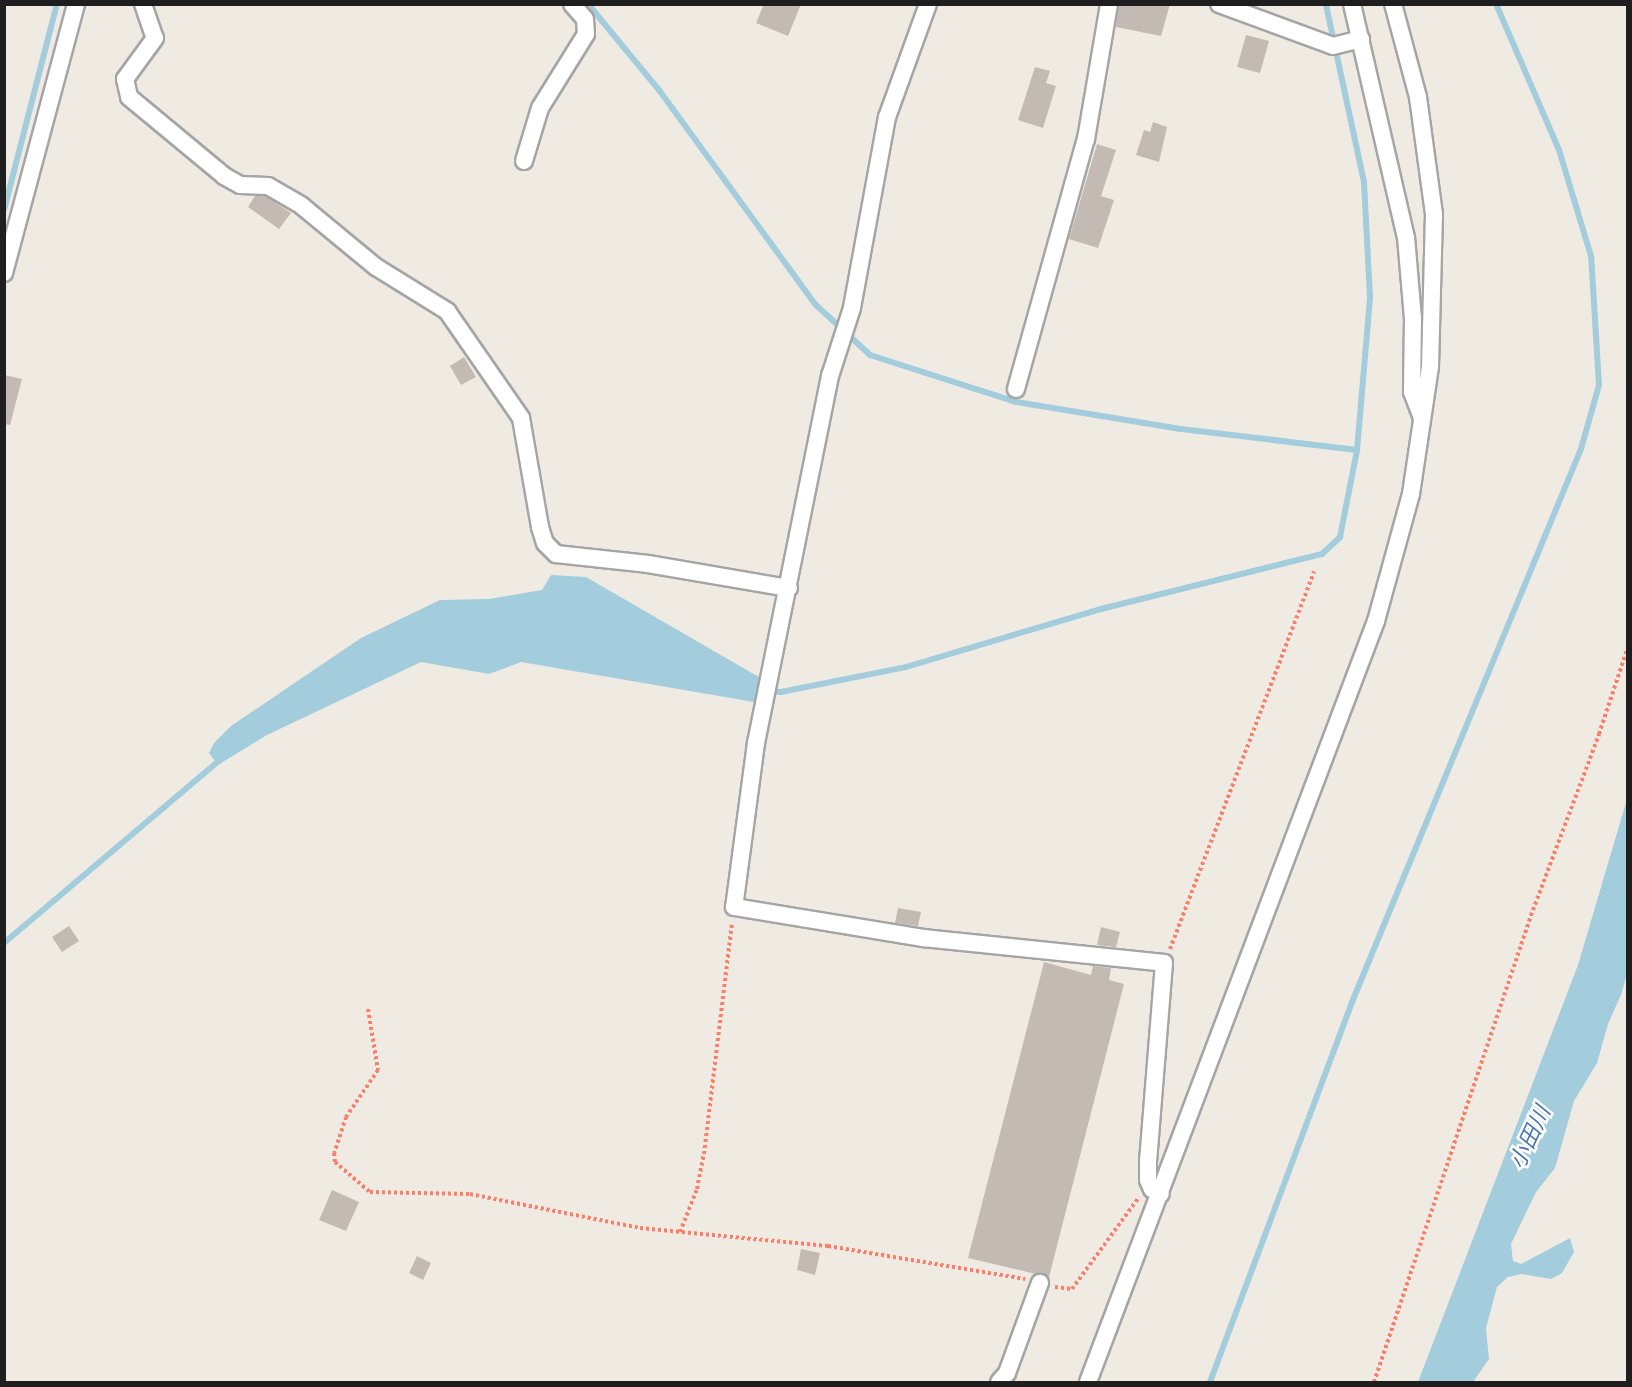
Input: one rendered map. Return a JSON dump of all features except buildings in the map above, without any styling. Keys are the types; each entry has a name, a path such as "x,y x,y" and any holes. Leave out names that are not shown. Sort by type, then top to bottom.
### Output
{"street":[{"path":"4,273 76,4"},
{"path":"143,4 155,38 125,79 129,97 224,176 240,185 268,186 302,206 376,267 447,311 521,418 540,527 545,543 556,554 648,564 789,588"},
{"path":"524,161 540,108 586,34 585,19 572,4"},
{"path":"928,4 887,117 852,308 838,345 830,376 789,588 764,701 734,907 924,938 1164,963 1148,1160 1156,1191"},
{"path":"1017,389 1086,138 1109,4"},
{"path":"1219,4 1347,43"},
{"path":"1352,4 1347,43 1406,237 1413,318 1412,392 1422,419"},
{"path":"1088,1383 1156,1191 1376,621 1398,550 1430,367 1434,214 1418,97 1394,4"},
{"path":"999,1383 1007,1373 1040,1283"}],"path":[{"path":"1164,963 1314,572"},
{"path":"1374,1383 1533,910 1599,734 1628,647"},
{"path":"680,1232 698,1189 704,1154 734,907"},
{"path":"368,1009 378,1070 346,1117 334,1153 335,1162 370,1192 470,1194 546,1213 680,1232 828,1246 992,1271 1072,1289 1137,1199 1156,1191"}],"water":[{"path":"551,575 586,577 764,680 760,695 754,702 521,662 489,674 421,662 267,735 218,765 209,753 214,743 231,726 361,638 440,600 489,599 542,590"},
{"name":"小田川","path":"1627,799 1628,970 1621,995 1608,1024 1597,1063 1574,1101 1555,1168 1536,1192 1511,1244 1513,1261 1521,1264 1570,1238 1574,1252 1562,1273 1551,1279 1521,1274 1508,1277 1497,1287 1486,1328 1489,1359 1473,1382 1418,1382 1578,965"}],"waterway":[{"path":"4,210 57,4"},
{"path":"588,4 659,90 816,305 870,355 1016,402 1181,429 1357,450"},
{"path":"767,691 781,692 906,667 1101,609 1322,554 1340,537 1357,450 1370,297 1364,182 1326,4"},
{"path":"1210,1382 1352,1002 1581,449 1599,385 1591,256 1559,150 1496,4"},
{"path":"4,943 221,759"}]}
